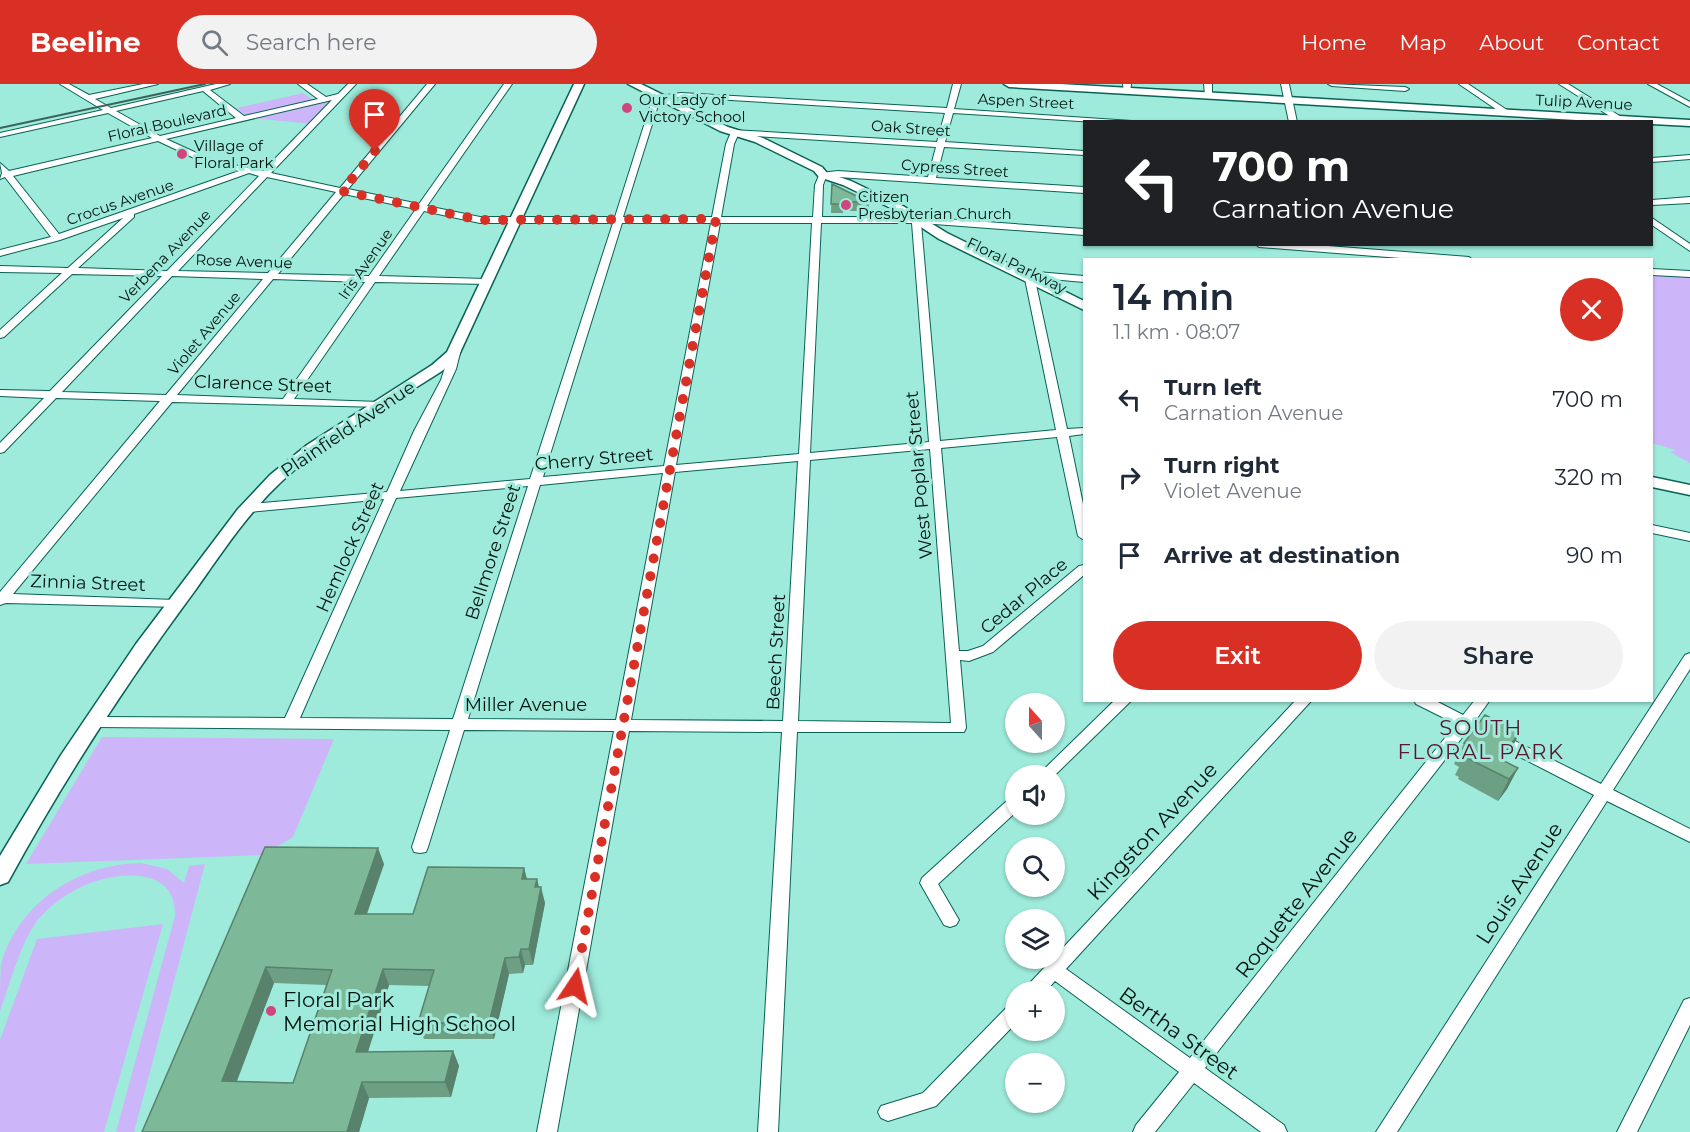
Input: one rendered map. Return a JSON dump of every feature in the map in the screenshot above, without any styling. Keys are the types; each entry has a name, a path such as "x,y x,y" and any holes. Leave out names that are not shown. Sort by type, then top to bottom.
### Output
{"main road":[{"name":"Plainfield Avenue","path":"0,876 93,722 175,604 250,508 284,470 444,363 456,349 512,224 579,84"},
{"name":"Floral Parkway","path":"633,84 700,115 723,129 735,132 784,156 810,171 867,196 890,211 916,220 1033,277 1083,298"},
{"name":"Floral Parkway","path":"644,84 661,96"},
{"name":"Tulip Avenue","path":"1009,84 1127,87 1209,95 1491,111 1506,117 1647,120"},
{"name":"Tulip Avenue","path":"1653,120 1690,123"},
{"name":"Floral Parkway","path":"1033,277 1083,305"},
{"path":"1653,482 1690,490"}],"street":[{"path":"64,84 158,139 212,163 480,220 512,224 617,219 916,220 1083,232"},
{"path":"85,96 132,84"},
{"path":"85,96 154,84"},
{"path":"0,135 226,84"},
{"path":"302,84 325,100"},
{"name":"Verbena Avenue","path":"0,450 352,84"},
{"name":"Violet Avenue","path":"1,599 431,84"},
{"name":"Iris Avenue","path":"286,402 508,84"},
{"path":"931,180 948,110 957,84"},
{"path":"1208,84 1209,95"},
{"path":"1285,84 1293,120"},
{"path":"1332,84 1405,89"},
{"path":"1463,84 1506,117"},
{"path":"1563,84 1618,118"},
{"path":"1652,84 1690,105"},
{"path":"205,89 242,119"},
{"name":"Floral Boulevard","path":"4,175 340,96"},
{"name":"Aspen Street","path":"661,96 1110,120"},
{"name":"Bellmore Street","path":"420,847 617,219 661,96"},
{"path":"547,1132 716,219 731,140 735,132"},
{"name":"Oak Street","path":"735,132 1083,153"},
{"path":"1653,152 1690,156"},
{"path":"1653,160 1690,156"},
{"path":"0,165 4,175 57,238"},
{"name":"Crocus Avenue","path":"0,253 57,238 247,171"},
{"name":"Cypress Street","path":"823,175 1083,190"},
{"name":"Beech Street","path":"768,1132 817,219 819,185 823,175"},
{"path":"1653,203 1690,200"},
{"path":"0,334 135,212"},
{"name":"West Poplar Street","path":"916,220 959,728"},
{"path":"1653,223 1690,248"},
{"path":"72,233 110,234"},
{"path":"1277,246 1437,258"},
{"name":"Rose Avenue","path":"0,269 487,282"},
{"path":"1653,272 1690,274"},
{"path":"1033,277 1083,279"},
{"name":"Floral Parkway","path":"1033,277 1038,316 1083,531"},
{"name":"Hemlock Street","path":"291,722 441,387 447,381 454,364 456,349"},
{"path":"425,376 437,380 441,387"},
{"name":"Clarence Street","path":"0,393 380,405"},
{"name":"Cherry Street","path":"250,508 1083,431"},
{"path":"1653,529 1690,537"},
{"name":"Cedar Place","path":"952,656 969,656 987,650 1083,570"},
{"name":"Zinnia Street","path":"1,599 175,604"},
{"name":"Louis Avenue","path":"1386,1132 1690,658"},
{"path":"1056,765 1123,702"},
{"name":"Kingston Avenue","path":"1065,957 1303,702"},
{"path":"1425,702 1690,836"},
{"name":"Roquette Avenue","path":"1143,1132 1482,702"},
{"name":"Miller Avenue","path":"93,722 959,728"},
{"path":"950,920 928,883 1005,812"},
{"name":"Kingston Avenue","path":"1043,981 1054,969"},
{"name":"Bertha Street","path":"1054,969 1277,1132"},
{"path":"1627,1132 1690,1006"},
{"path":"888,1112 929,1100 1005,1021"}],"shaded area":[{"path":"303,93 313,100 246,116 237,108"},
{"path":"339,97 313,124 252,118"},
{"path":"1653,272 1690,274 1690,463 1670,452 1676,450 1653,443"},
{"path":"102,737 334,739 293,837 263,855 26,864"},
{"path":"141,863 167,869 184,883 189,866 205,864 134,1132 116,1132 175,916 173,899 165,887 153,879 138,876 106,878 71,892 55,903 37,921 25,941 0,1011 1,965 9,943 21,923 36,905 54,891 95,870"},
{"path":"163,924 104,1132 0,1132 0,1040 37,939"}],"building":[{"path":"832,184 869,202 831,204"},
{"path":"1485,715 1520,732 1500,759 1518,768 1509,779 1467,758 1469,755 1465,753 1470,746 1464,743"},
{"name":"Floral Park Memorial High School","path":"265,847 378,848 355,914 413,914 428,867 524,868 522,879 537,879 535,887 541,887 529,949 521,949 519,957 505,958 489,1023 418,1023 434,970 383,969 356,1052 453,1051 445,1082 362,1082 347,1132 142,1132","holes":["266,967 332,970 293,1083 222,1081"]}],"railway":[{"path":"0,128 205,84"}],"place":[{"name":"Our Lady of Victory School","path":"627,108"},
{"name":"Village of Floral Park","path":"182,154"},
{"name":"Citizen Presbyterian Church","path":"846,205"},
{"name":"Floral Park Memorial High School","path":"271,1011"}],"district":[{"name":"SOUTH FLORAL PARK","path":"1481,739"}],"route":[{"path":"375,151 342,191 480,220 716,219 575,986"}]}
